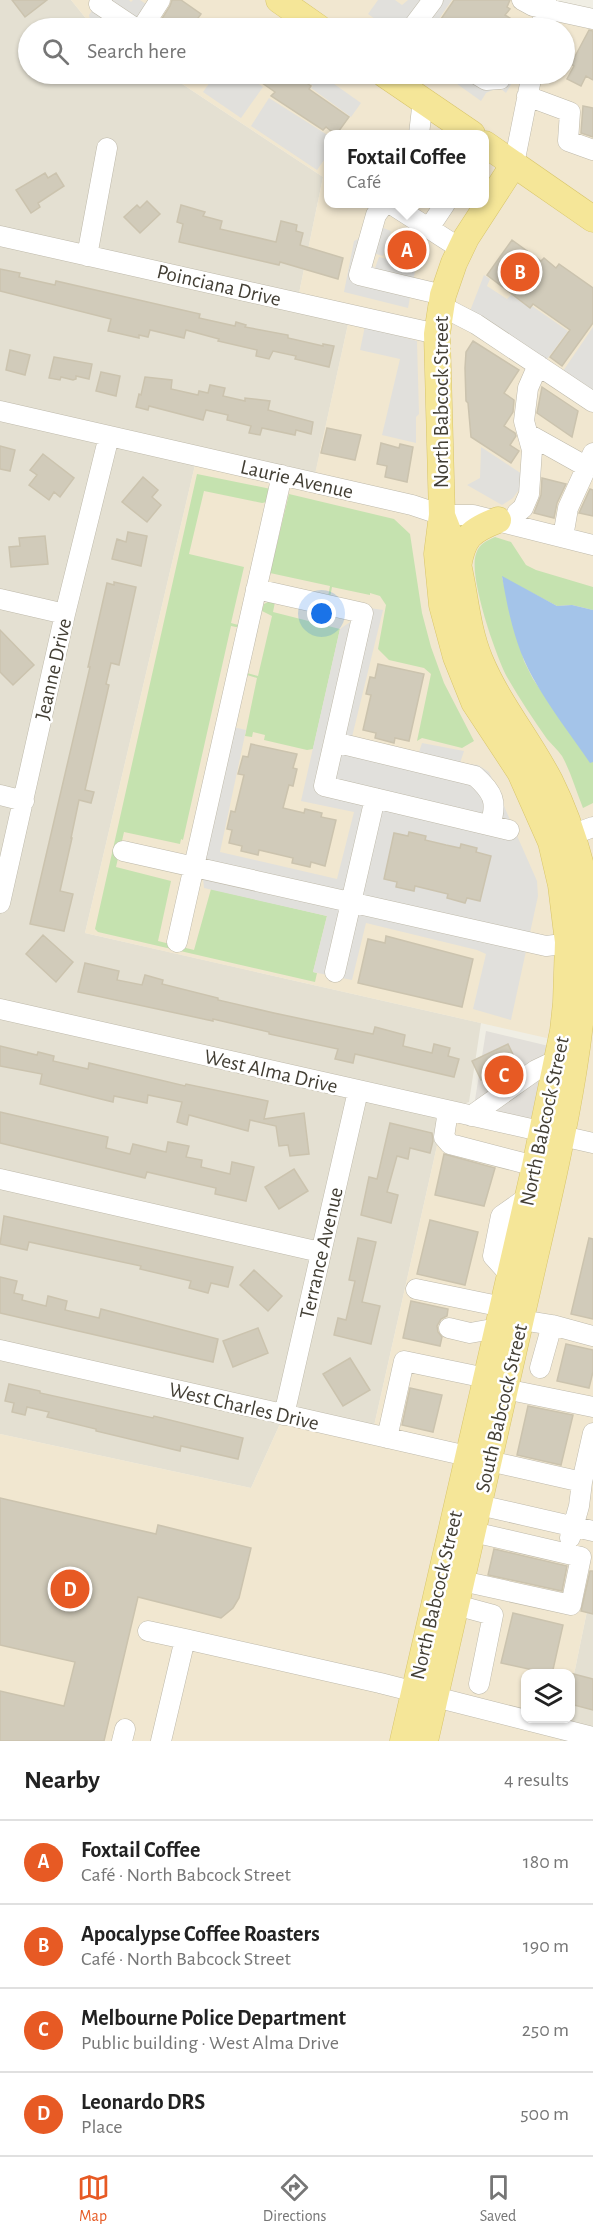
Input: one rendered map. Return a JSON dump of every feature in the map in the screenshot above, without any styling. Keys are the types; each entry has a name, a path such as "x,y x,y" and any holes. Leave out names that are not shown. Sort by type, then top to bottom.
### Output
{"main road":[{"path":"279,0 305,18"},
{"path":"399,84 465,130"},
{"path":"489,147 593,219"},
{"name":"North Babcock Street","path":"489,204 514,164"},
{"name":"North Babcock Street","path":"487,208 454,262 442,300 437,334 442,515 436,554 442,605 456,657 474,702 520,772 551,842 561,885 584,942 557,1060 554,1134 537,1250"},
{"name":"North Babcock Street","path":"442,515 455,550 467,618 479,657 498,699 582,831 585,885 584,942 592,990 588,1025 554,1134 535,1166 510,1275 507,1318"},
{"path":"458,567 461,548 468,537 479,528 506,522"},
{"name":"South Babcock Street","path":"425,1741 425,1694 459,1593 479,1505 478,1458 496,1384 507,1318 537,1250"},
{"name":"North Babcock Street","path":"403,1741 425,1694 478,1458"}],"street":[{"path":"102,0 99,4 120,18"},
{"path":"148,18 160,0"},
{"path":"420,18 433,0"},
{"path":"536,4 593,18"},
{"path":"514,164 530,85 570,112 568,141 593,150"},
{"path":"419,130 423,100"},
{"path":"87,256 106,148"},
{"path":"381,208 376,215 359,275 442,300 593,402"},
{"path":"397,208 461,249"},
{"path":"429,228 442,208"},
{"name":"Poinciana Drive","path":"0,236 437,334"},
{"path":"506,522 523,508 529,494 532,450 524,421 528,388 538,365"},
{"name":"Laurie Avenue","path":"0,411 412,505 442,515 473,515 593,544"},
{"path":"528,434 590,460 568,508 563,537"},
{"name":"Jeanne Drive","path":"0,903 65,614 109,436"},
{"path":"177,942 282,476"},
{"path":"256,589 363,613 324,786 500,827 491,792 475,776 334,742"},
{"path":"0,599 65,614"},
{"path":"0,795 24,801"},
{"path":"335,972 375,798"},
{"path":"123,851 546,946 584,942"},
{"name":"West Alma Drive","path":"0,1009 593,1143"},
{"path":"471,1116 536,1070 557,1060"},
{"name":"Terrance Avenue","path":"284,1415 358,1091"},
{"path":"448,1111 444,1137 450,1144 535,1166"},
{"path":"0,1179 320,1252"},
{"path":"416,1289 507,1318 552,1325 593,1336"},
{"path":"449,1328 470,1333 507,1318"},
{"path":"540,1368 552,1325"},
{"name":"West Charles Drive","path":"0,1350 582,1482"},
{"path":"387,1438 404,1361 593,1407"},
{"path":"564,1553 584,1529 582,1482 593,1432"},
{"path":"479,1505 584,1529"},
{"path":"459,1593 571,1605 581,1557 473,1532"},
{"path":"459,1593 493,1615 479,1684"},
{"path":"148,1630 425,1694 548,1734 593,1737"},
{"path":"161,1741 184,1639"}],"shaded area":[{"path":"0,0 71,0 86,18 18,18 18,84 182,84 323,177 297,303 350,315 313,484 195,465 85,933 481,1023 469,1102 445,1110 372,1435 284,1415 251,1488 0,1434"},
{"path":"71,0 547,0 593,21 593,1582 575,1670 521,1669 521,1723 563,1723 560,1741 0,1741 0,1434 251,1488 284,1415 372,1435 445,1110 542,1131 573,1044 85,933 195,465 313,483 350,315 297,303 323,177 182,84 575,84 575,18 86,18"},
{"path":"99,0 129,0 131,2 140,0 161,14 158,18 90,18 89,15"},
{"path":"378,0 395,0 402,5 408,0 452,0 439,18 374,18 368,14"},
{"path":"209,84 259,84 263,87 241,118 203,92"},
{"path":"310,84 334,84 361,103 351,117 311,88 313,86"},
{"path":"457,84 511,84 506,93 499,87 486,93 481,101"},
{"path":"269,98 324,133 324,160 317,170 251,126"},
{"path":"368,222 391,231 383,256 373,253 371,265 375,268 379,257 416,266 408,308 344,292 354,241 362,237"},
{"path":"484,275 490,279 487,286 507,299 511,295 530,308 532,306 568,331 542,366 470,311"},
{"path":"365,326 417,341 419,414 416,417 416,443 382,435 400,359 360,350"},
{"path":"593,327 593,395 561,374"},
{"path":"481,447 522,474 521,487 513,498 502,505 467,485 480,478"},
{"path":"370,608 383,610 351,741 418,755 422,743 464,751 460,763 478,765 489,772 537,881 538,896 511,1020 473,1009 486,954 477,950 366,923 352,980 313,972 327,916 204,888 201,858 233,727 246,730 220,852 337,879 354,812 301,801 340,629"},
{"path":"486,1031 553,1047 537,1122 474,1106"},
{"path":"593,1582 593,1741 560,1741 563,1723 575,1723 575,1670"}],"green space":[{"path":"197,474 271,489 267,502 262,503 204,491 189,554 244,567 231,623 242,626 241,628 231,626 183,840 181,839 180,844 124,832 116,867 171,881 158,941 194,950 211,889 327,916 313,972 317,973 315,982 98,932 95,929"},
{"path":"289,494 394,519 410,534 422,613 431,647 444,683 474,741 462,748 422,738 417,741 431,674 424,668 389,660 378,649 386,605 380,596 332,587 330,598 328,597 330,586 270,573"},
{"path":"495,537 511,542 526,565 593,587 593,610 572,605 557,606 502,577 524,661 533,679 590,762 593,762 593,803 583,808 562,756 547,739 507,677 490,635 479,597 475,565 476,554 481,545"},
{"path":"275,602 273,612 340,629 313,749 307,750 264,740 265,735 253,732 252,737 245,736 257,678 247,673 258,676 272,616 262,611 264,604"}],"water":[{"path":"502,576 557,606 572,605 593,610 593,762 590,763 560,721 527,666 513,628"}],"building":[{"path":"12,0 47,0 25,17"},
{"path":"172,0 181,0 201,14 198,18 162,18"},
{"path":"454,0 510,0 507,7 510,9 505,15 510,18 442,18"},
{"path":"589,30 593,31 593,80 586,76 581,86 575,83 575,56"},
{"path":"263,84 308,84 311,86 309,89 349,117 340,130 330,130 326,127 323,130 271,96 275,92"},
{"path":"583,106 593,108 593,137 581,133"},
{"path":"45,173 48,178 56,173 64,186 38,203 40,207 31,213 16,190"},
{"path":"147,201 160,214 140,233 124,217 137,205 140,208"},
{"path":"181,205 205,212 203,216 222,221 220,229 276,242 281,221 297,225 296,231 303,233 300,245 343,258 338,279 280,262 279,265 179,242 183,224 177,222"},
{"path":"394,239 423,249 419,261 390,252"},
{"path":"512,240 541,261 544,258 556,268 559,264 593,288 593,323 562,366 550,357 570,330 533,304 530,308 487,275"},
{"path":"0,269 20,273 19,277 55,285 56,281 200,314 199,318 235,326 236,322 246,325 245,327 288,335 288,338 323,346 323,344 334,346 329,367 273,351 269,359 256,356 257,350 218,341 219,339 186,330 184,338 150,330 148,337 139,335 139,338 108,331 111,319 0,291"},
{"path":"473,341 519,370 504,393 514,400 513,412 504,426 515,433 516,436 510,445 519,451 511,463 471,437 466,401 465,368 466,352"},
{"path":"10,350 30,355 25,375 6,370"},
{"path":"54,357 92,364 89,379 76,376 73,380 61,377 60,380 49,378"},
{"path":"101,372 120,376 116,396 96,391"},
{"path":"145,377 172,380 171,389 198,395 199,391 208,393 210,385 225,388 223,396 245,401 245,398 270,401 268,410 313,422 311,434 296,430 295,435 262,428 260,435 249,433 251,426 227,420 228,415 206,410 203,420 149,406 148,410 136,407"},
{"path":"542,387 578,411 572,437 537,413"},
{"path":"327,428 361,435 355,460 321,453"},
{"path":"381,443 399,448 400,444 413,447 407,482 385,477 387,466 377,464"},
{"path":"0,446 15,450 10,471 0,469"},
{"path":"43,454 74,478 60,497 54,492 49,500 29,485 37,475 30,470"},
{"path":"143,477 158,490 152,497 161,505 147,522 122,502"},
{"path":"542,478 566,484 557,503 554,518 534,513 541,495"},
{"path":"590,489 593,490 593,516 579,513"},
{"path":"128,532 147,536 141,566 112,559 117,539 126,542"},
{"path":"45,536 48,564 11,567 9,547 20,546 19,538"},
{"path":"114,582 136,587 119,665 111,663 106,684 109,685 85,790 94,792 91,803 79,800 71,838 60,891 73,894 64,931 30,924 90,667 88,667 107,583 114,585"},
{"path":"0,630 34,665 13,685 0,672"},
{"path":"378,664 424,674 409,741 395,738 394,743 375,738 376,733 363,730 371,695 366,694 370,677 375,678"},
{"path":"251,744 297,754 293,768 297,769 293,786 289,785 283,808 304,813 305,809 322,813 321,817 336,820 325,866 311,862 310,867 292,863 293,858 259,850 258,855 241,851 242,846 229,843 232,830 227,829 231,811 235,812 244,775 238,774 243,756 248,757"},
{"path":"409,832 426,836 425,840 446,845 460,848 461,844 477,848 476,852 491,856 480,901 467,898 465,903 447,898 448,894 415,886 414,891 396,887 397,882 384,879 394,833 408,836"},
{"path":"43,935 73,962 56,982 26,954"},
{"path":"386,936 473,959 462,1007 358,983 368,939 385,943"},
{"path":"85,963 119,971 117,980 142,985 145,975 163,980 162,984 274,1013 373,1034 375,1027 405,1035 403,1046 432,1053 434,1044 450,1048 448,1056 459,1059 454,1077 355,1054 353,1063 335,1059 338,1049 213,1019 213,1021 78,992"},
{"path":"508,1044 517,1063 481,1080 472,1061"},
{"path":"0,1046 37,1055 38,1052 54,1056 53,1061 88,1069 89,1063 185,1086 186,1084 268,1101 264,1119 304,1113 309,1154 290,1156 288,1145 279,1146 276,1126 250,1120 248,1131 189,1115 187,1125 177,1122 182,1102 148,1095 147,1103 114,1096 113,1102 40,1084 42,1074 0,1066"},
{"path":"0,1112 108,1137 106,1148 130,1154 133,1144 166,1152 168,1142 189,1146 186,1157 202,1160 201,1167 230,1174 232,1162 254,1167 246,1201 215,1194 216,1188 147,1172 145,1178 0,1143"},
{"path":"390,1123 432,1133 433,1141 430,1153 410,1148 408,1159 397,1156 387,1192 398,1195 391,1223 361,1215 369,1177 377,1179"},
{"path":"444,1154 495,1168 484,1206 435,1195"},
{"path":"294,1169 308,1191 279,1209 265,1187"},
{"path":"4,1216 233,1267 228,1287 211,1283 208,1293 189,1288 191,1281 140,1269 141,1266 29,1242 27,1250 0,1244"},
{"path":"430,1220 478,1232 465,1285 417,1274"},
{"path":"358,1238 376,1242 362,1302 380,1306 371,1344 334,1335 338,1318 346,1320 355,1281 349,1280"},
{"path":"589,1238 593,1239 593,1319 571,1314"},
{"path":"254,1270 282,1296 268,1311 240,1285"},
{"path":"0,1277 17,1281 14,1293 23,1295 22,1300 46,1306 48,1296 67,1301 65,1310 99,1318 101,1309 218,1339 213,1362 0,1313"},
{"path":"411,1301 448,1309 447,1316 441,1319 437,1326 442,1337 440,1346 403,1338"},
{"path":"258,1328 268,1353 233,1367 223,1341"},
{"path":"566,1344 593,1350 593,1372 589,1388 557,1381"},
{"path":"350,1358 370,1390 343,1406 323,1374"},
{"path":"9,1384 243,1438 238,1459 181,1446 180,1451 96,1431 96,1429 47,1417 49,1412 27,1407 25,1415 12,1412 14,1403 5,1401"},
{"path":"410,1388 442,1395 433,1432 402,1425"},
{"path":"528,1406 573,1415 561,1465 517,1455"},
{"path":"0,1498 156,1534 158,1525 251,1548 239,1598 233,1608 221,1618 138,1597 104,1741 0,1741 0,1691 64,1706 75,1662 0,1645"},
{"path":"494,1549 567,1566 562,1591 488,1575"},
{"path":"590,1571 593,1571 593,1614 581,1611"},
{"path":"513,1613 563,1625 553,1669 529,1669 501,1663"},
{"path":"575,1674 593,1679 593,1710 575,1705"}],"place":[{"name":"Foxtail Coffee","path":"407,250"},
{"name":"Apocalypse Coffee Roasters","path":"520,272"},
{"name":"Melbourne Police Department","path":"504,1075"},
{"name":"Leonardo DRS","path":"70,1589"}]}
